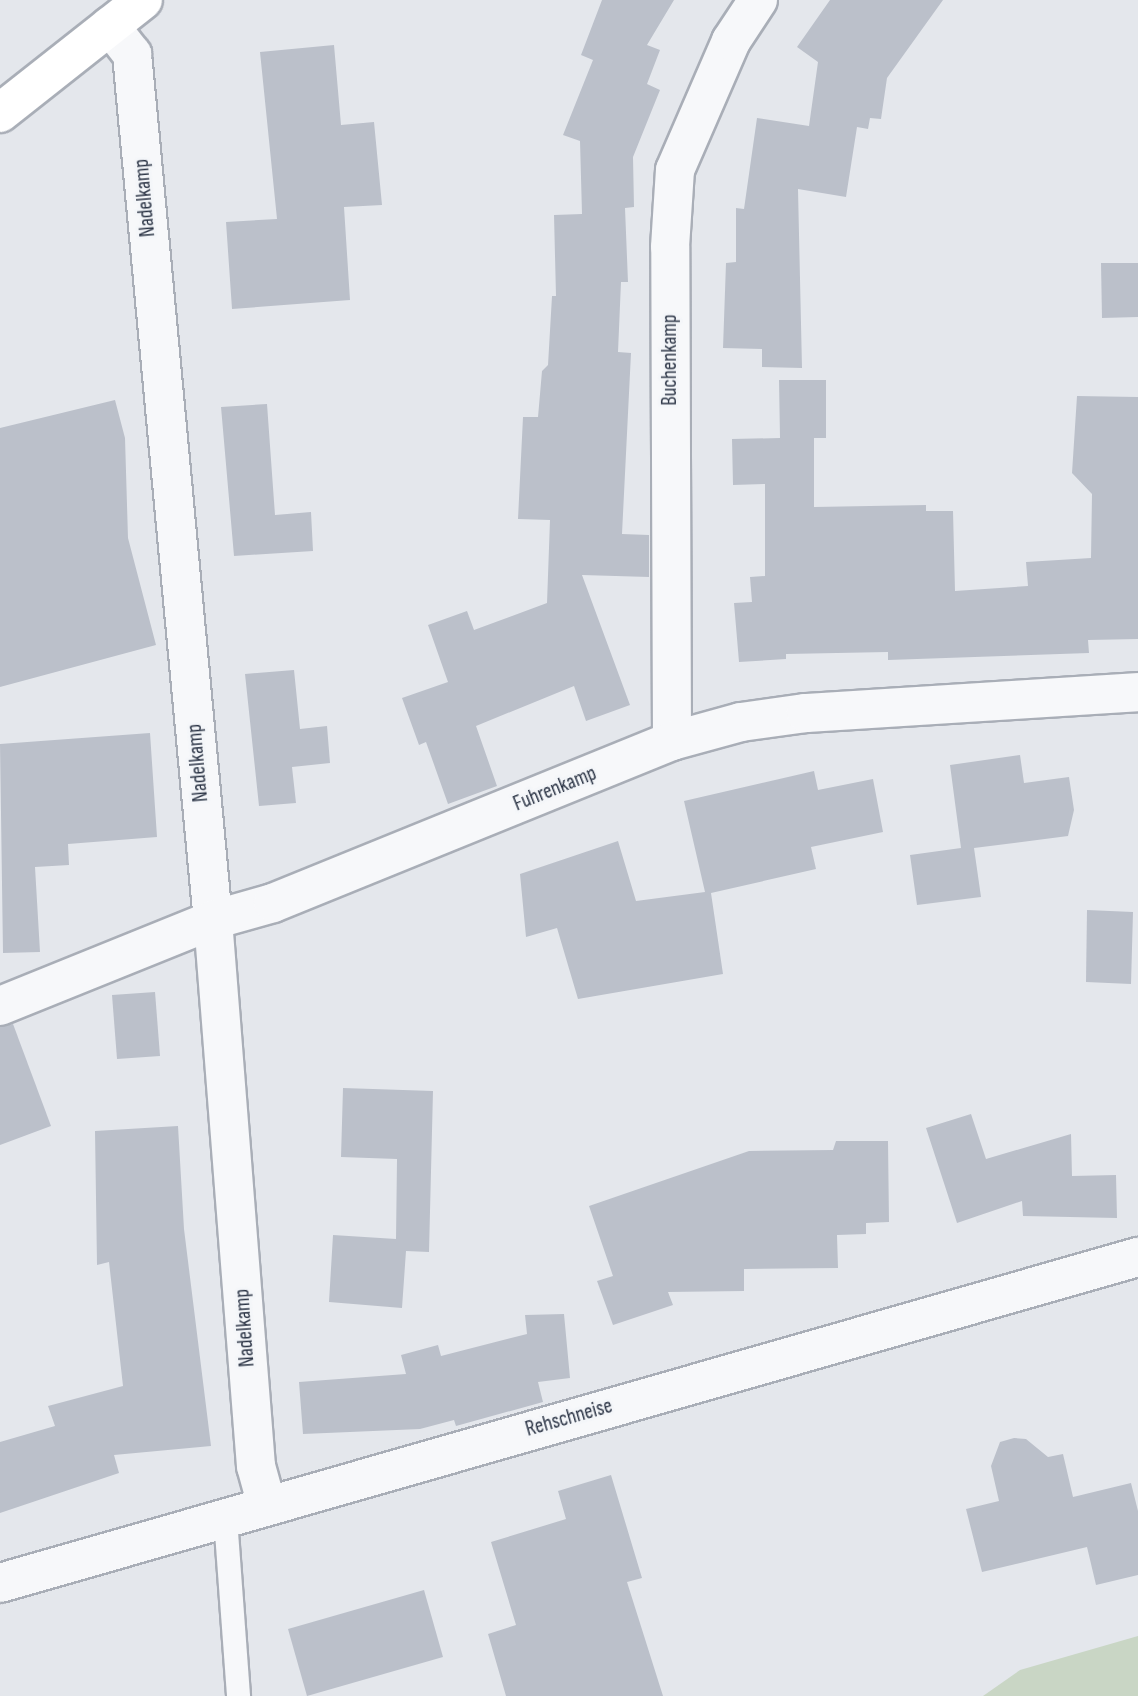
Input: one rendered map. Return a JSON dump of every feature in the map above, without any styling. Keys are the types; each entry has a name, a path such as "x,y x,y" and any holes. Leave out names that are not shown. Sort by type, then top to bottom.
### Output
{"main road":[{"path":"0,113 143,0"}],"street":[{"name":"Buchenkamp","path":"671,741 670,247 676,170 731,41 758,0"},
{"name":"Nadelkamp","path":"110,26 132,54 213,920 256,1466 267,1506"},
{"name":"Fuhrenkamp","path":"0,1006 213,920 272,903 671,741 741,722 806,713 1138,692"},
{"name":"Rehschneise","path":"0,1583 1138,1256"}],"lane":[{"path":"225,1518 239,1696"}],"green space":[{"path":"1138,1636 1138,1696 983,1696 1020,1670"}],"building":[{"path":"602,0 674,0 647,45 660,50 647,84 660,90 633,157 634,207 625,208 628,282 621,282 618,352 631,353 622,534 649,535 649,577 582,575 630,705 586,721 574,686 476,726 497,786 448,804 426,742 419,745 402,698 448,682 428,625 467,611 474,630 547,603 550,520 518,519 523,417 538,417 542,371 548,365 552,296 556,296 554,215 582,214 580,141 563,135 593,60 581,55"},
{"path":"830,0 943,0 887,78 881,119 870,118 868,129 857,127 846,197 798,189 802,368 762,367 762,349 723,348 726,263 736,262 736,208 744,209 757,118 809,126 818,62 797,47"},
{"path":"334,45 341,125 374,122 382,205 344,207 350,300 232,309 226,222 277,219 260,52"},
{"path":"1101,263 1138,263 1138,317 1102,318"},
{"path":"779,380 826,380 826,438 814,438 814,507 926,505 926,511 953,511 955,591 1028,586 1026,562 1091,558 1092,494 1072,473 1077,396 1138,397 1138,639 1088,640 1089,653 888,660 888,652 786,654 786,659 739,662 734,603 752,602 750,577 765,576 765,484 733,485 732,439 780,438"},
{"path":"115,400 125,438 128,538 156,645 0,687 0,428"},
{"path":"267,404 275,515 311,512 313,551 234,556 221,407"},
{"path":"294,670 300,729 327,726 330,763 292,767 296,803 259,806 245,674"},
{"path":"150,733 157,837 68,844 69,865 35,867 40,952 3,953 0,744"},
{"path":"1020,755 1024,783 1069,777 1074,810 1068,836 974,848 981,897 917,905 910,855 961,848 950,765"},
{"path":"814,771 818,790 873,779 883,832 811,847 816,869 711,893 723,974 578,999 557,928 526,937 520,874 618,841 636,901 705,892 684,801"},
{"path":"1087,910 1133,912 1131,984 1086,982"},
{"path":"155,992 160,1056 117,1059 112,995"},
{"path":"13,1024 51,1126 0,1145 0,1027"},
{"path":"343,1088 433,1091 429,1252 406,1251 402,1308 329,1302 333,1235 396,1239 397,1159 341,1157"},
{"path":"971,1114 986,1159 1071,1134 1072,1176 1116,1175 1117,1218 1023,1216 1022,1201 957,1223 926,1128"},
{"path":"178,1126 184,1229 211,1446 114,1455 119,1473 0,1513 0,1442 55,1426 48,1406 123,1386 109,1262 97,1265 95,1131"},
{"path":"836,1141 888,1141 889,1222 866,1223 866,1234 837,1235 838,1268 744,1269 744,1291 668,1292 673,1305 613,1325 597,1281 613,1276 589,1206 749,1151 833,1150"},
{"path":"564,1314 570,1378 538,1382 543,1402 456,1426 454,1420 420,1429 303,1434 299,1382 406,1374 401,1355 438,1345 441,1356 527,1334 525,1315"},
{"path":"1014,1438 1026,1439 1048,1457 1063,1454 1073,1497 1131,1483 1138,1511 1138,1575 1096,1585 1087,1547 982,1572 966,1509 999,1501 991,1466 1000,1442"},
{"path":"611,1475 642,1578 627,1582 663,1696 506,1696 488,1634 516,1625 491,1542 566,1519 558,1491"},
{"path":"424,1590 443,1657 307,1696 288,1629"}]}
